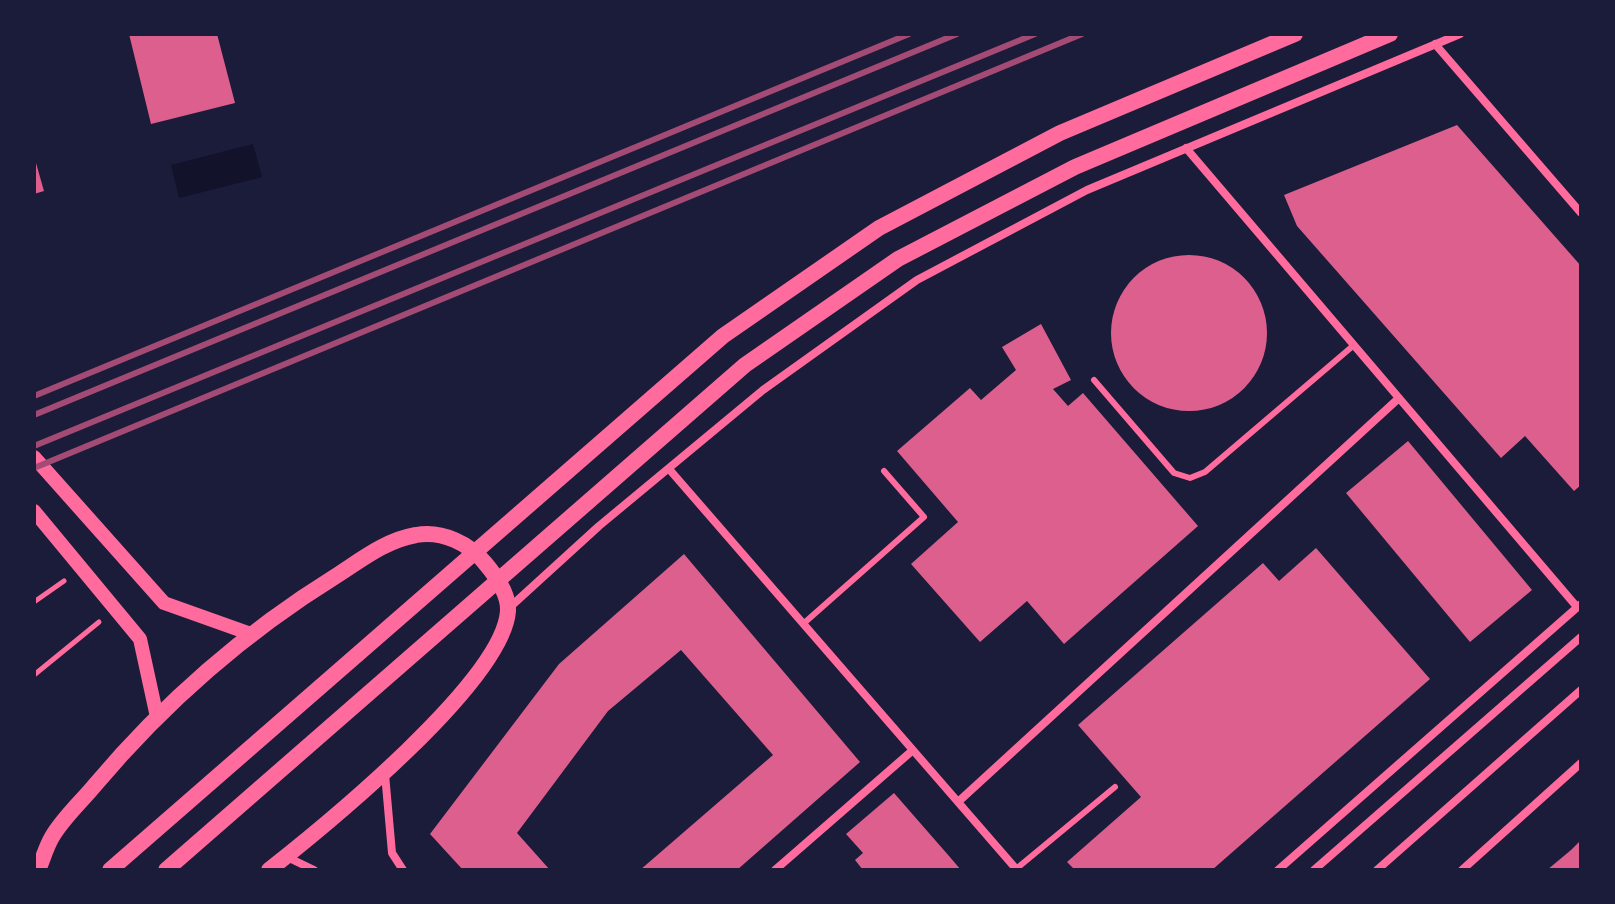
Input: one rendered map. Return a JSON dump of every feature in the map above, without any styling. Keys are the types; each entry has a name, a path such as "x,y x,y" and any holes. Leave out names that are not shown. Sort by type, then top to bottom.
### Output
{"main road":[{"path":"110,870 723,336 879,228 1060,133 1295,34"},
{"path":"166,870 745,365 898,259 1075,167 1390,34"},
{"path":"39,869 52,836 157,717 204,670 294,602 389,543 419,534 450,537 476,551 499,580 508,609 502,639 487,664 385,771 329,823 269,870"}],"street":[{"path":"508,609 763,390 917,280 1087,190 1460,34"},
{"path":"1435,44 1581,213"},
{"path":"1186,148 1579,606 1278,870"},
{"path":"958,802 1399,398"},
{"path":"34,457 164,603 251,634"},
{"path":"669,469 1017,870"},
{"path":"34,511 140,639 157,717"},
{"path":"1314,870 1581,637"},
{"path":"1377,870 1581,690"},
{"path":"775,870 913,750"},
{"path":"1462,870 1581,763"},
{"path":"385,771 392,853 403,870"},
{"path":"286,857 314,870"}],"lane":[{"path":"1094,380 1174,473 1190,478 1205,472 1354,345"},
{"path":"803,624 924,517 884,471"},
{"path":"1017,870 1115,787"}],"path":[{"path":"34,602 64,581"},
{"path":"34,675 99,622"}],"shaded area":[{"path":"253,144 262,177 179,198 171,165"}],"building":[{"path":"129,34 217,34 235,103 151,124"},
{"path":"1457,125 1581,266 1581,485 1574,491 1525,436 1501,458 1297,226 1284,195"},
{"path":"34,156 44,191 34,194"},
{"path":"1189,255 1219,261 1244,278 1261,303 1267,333 1261,363 1244,388 1219,405 1189,411 1159,405 1134,388 1117,363 1111,333 1117,303 1134,278 1159,261"},
{"path":"1041,324 1071,380 1053,389 1068,406 1083,393 1198,526 1064,644 1027,601 980,642 911,564 958,522 897,451 970,388 981,400 1016,370 1002,347"},
{"path":"1408,441 1532,590 1470,642 1346,493"},
{"path":"1316,548 1430,679 1212,870 1075,870 1067,862 1141,797 1078,725 1263,563 1279,581"},
{"path":"684,554 860,762 737,870 640,870 773,755 681,650 608,711 517,833 550,870 463,870 430,834 559,664"},
{"path":"894,793 961,870 863,870 855,860 863,853 846,834"},
{"path":"1581,840 1581,870 1547,870 1571,850"}],"railway":[{"path":"34,396 909,34"},
{"path":"34,415 957,34"},
{"path":"34,446 1035,34"},
{"path":"34,468 1082,34"}]}
